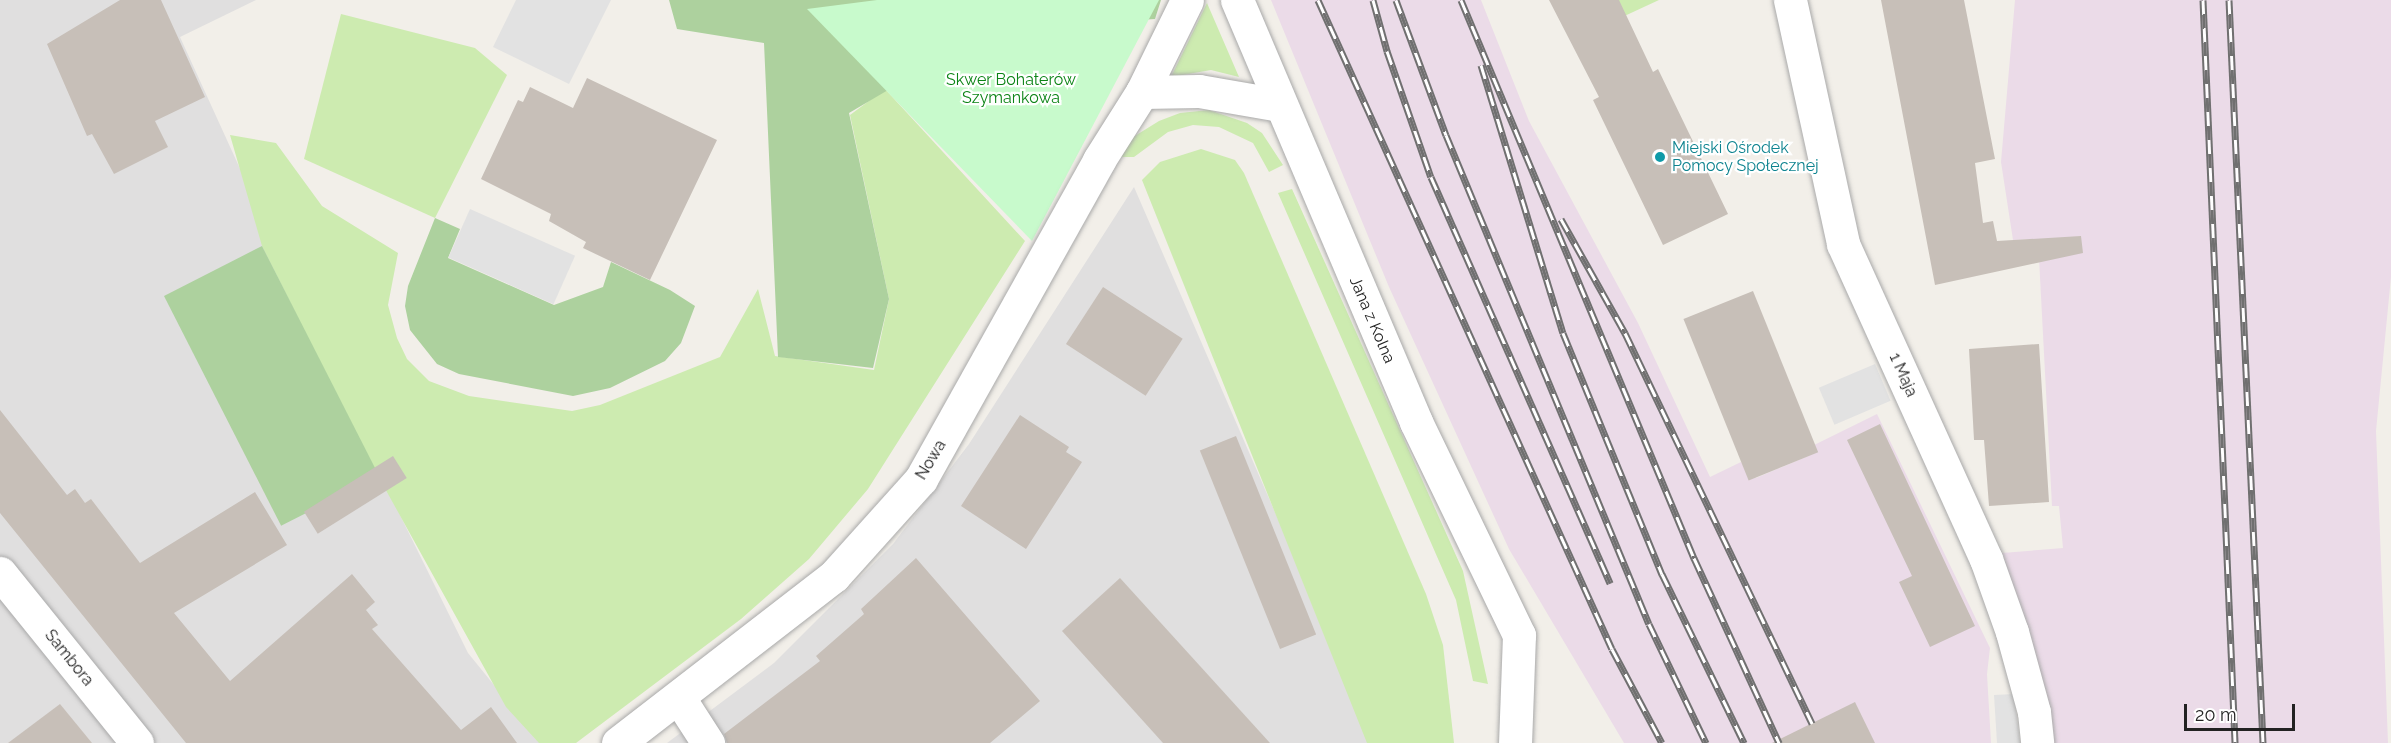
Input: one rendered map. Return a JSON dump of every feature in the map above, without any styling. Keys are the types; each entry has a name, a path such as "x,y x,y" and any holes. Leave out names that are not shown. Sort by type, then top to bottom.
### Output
{"street":[{"name":"Nowa","path":"618,743 834,576 921,478 1099,160 1142,92 1187,0"},
{"name":"Jana z Kolna","path":"1237,0 1416,422 1519,635 1515,743"},
{"name":"1 Maja","path":"1790,0 1843,244 1986,560 2012,632 2034,712 2037,743"},
{"path":"1142,92 1199,91 1280,105"},
{"name":"Sambora","path":"0,573 137,743"},
{"path":"679,698 708,743"}],"shaded area":[{"path":"0,0 256,0 180,37 267,228 301,314 468,653 541,743 0,743"},
{"path":"516,0 611,0 569,84 493,47"},
{"path":"1271,0 1481,0 1529,121 1638,323 1710,477 1741,462 1756,478 1808,456 1806,449 1877,414 1990,648 1987,674 1991,743 1624,743 1509,549 1389,287"},
{"path":"2015,0 2391,0 2391,277 2376,431 2388,743 2050,743 2036,658 2002,553 2063,548 2059,506 2052,506 2038,239 2013,240 2001,162"},
{"path":"1134,187 1375,743 667,743 774,663 893,544 969,444"},
{"path":"470,209 575,256 554,304 448,257"},
{"path":"1875,364 1891,401 1834,425 1819,388"},
{"path":"2014,694 2020,743 1997,743 1994,695"}],"green space":[{"path":"669,0 1161,0 1155,19 990,30 849,113 889,299 873,368 778,357 764,43 677,29"},
{"name":"Skwer Bohaterów Szymankowa","path":"877,0 1159,0 1032,241 807,9"},
{"path":"1607,0 1659,0 1618,19"},
{"path":"1207,3 1239,77 1211,70 1171,77"},
{"path":"341,14 475,48 507,75 435,218 304,159"},
{"path":"885,89 1025,241 868,489 809,559 741,619 576,743 539,743 506,707 367,456 262,246 230,135 276,143 322,206 398,253 388,305 397,338 407,359 429,381 469,396 572,411 600,405 720,357 758,289 775,356 874,370 889,299 850,115"},
{"path":"1209,110 1247,123 1262,133 1283,165 1269,172 1253,143 1219,127 1193,125 1168,132 1134,157 1121,157 1130,139 1159,121 1180,113"},
{"path":"1201,149 1235,160 1244,173 1426,594 1443,645 1454,743 1367,743 1142,180 1160,162"},
{"path":"1292,189 1463,571 1488,684 1473,681 1456,600 1278,193"},
{"path":"435,218 460,229 448,258 554,305 603,287 611,262 670,290 695,306 681,343 665,361 610,388 573,396 459,374 437,364 410,330 405,306 408,286"},
{"path":"262,246 379,476 281,526 164,296"}],"building":[{"path":"120,0 161,0 205,97 155,121 168,147 114,174 92,134 87,136 47,44"},
{"name":"Miejski Ośrodek Pomocy Społecznej","path":"1549,0 1619,0 1653,72 1658,69 1728,214 1663,245 1593,100 1599,97"},
{"path":"1881,0 1964,0 1995,159 1975,163 1983,223 1993,221 1997,241 2081,236 2083,253 1935,285"},
{"path":"587,78 717,140 650,280 583,248 586,242 549,221 551,214 481,179 518,100 523,102 530,87 573,108"},
{"path":"1103,287 1183,339 1146,396 1066,344"},
{"path":"1753,291 1818,452 1749,480 1683,319"},
{"path":"2039,344 2049,502 1989,506 1984,440 1974,440 1969,349"},
{"path":"0,410 67,495 75,489 85,503 91,499 140,563 255,492 287,545 174,613 230,681 352,574 375,602 366,610 378,625 372,629 461,730 491,707 517,743 186,743 0,513"},
{"path":"1020,415 1069,447 1066,452 1082,462 1026,549 961,506"},
{"path":"1880,424 1975,626 1930,647 1899,582 1912,576 1847,440"},
{"path":"1236,436 1316,634 1280,649 1200,451"},
{"path":"393,456 407,478 318,534 304,512"},
{"path":"916,558 1040,701 990,743 727,743 724,734 820,661 816,656 864,614 861,609"},
{"path":"1120,578 1270,743 1163,743 1062,631"},
{"path":"1855,702 1875,743 1772,743"},
{"path":"60,704 92,743 8,743"}],"railway":[{"path":"1318,0 1612,649 1662,743"},
{"path":"1373,0 1387,51 1431,177 1610,583"},
{"path":"1396,0 1446,135 1649,624 1706,743"},
{"path":"1461,0 1694,558 1779,743"},
{"path":"2203,0 2235,743"},
{"path":"2229,0 2263,743"},
{"path":"1481,65 1563,333 1662,574 1744,743"},
{"path":"1561,219 1625,333 1812,723"}],"place":[{"name":"Miejski Ośrodek Pomocy Społecznej","path":"1660,157"}]}
